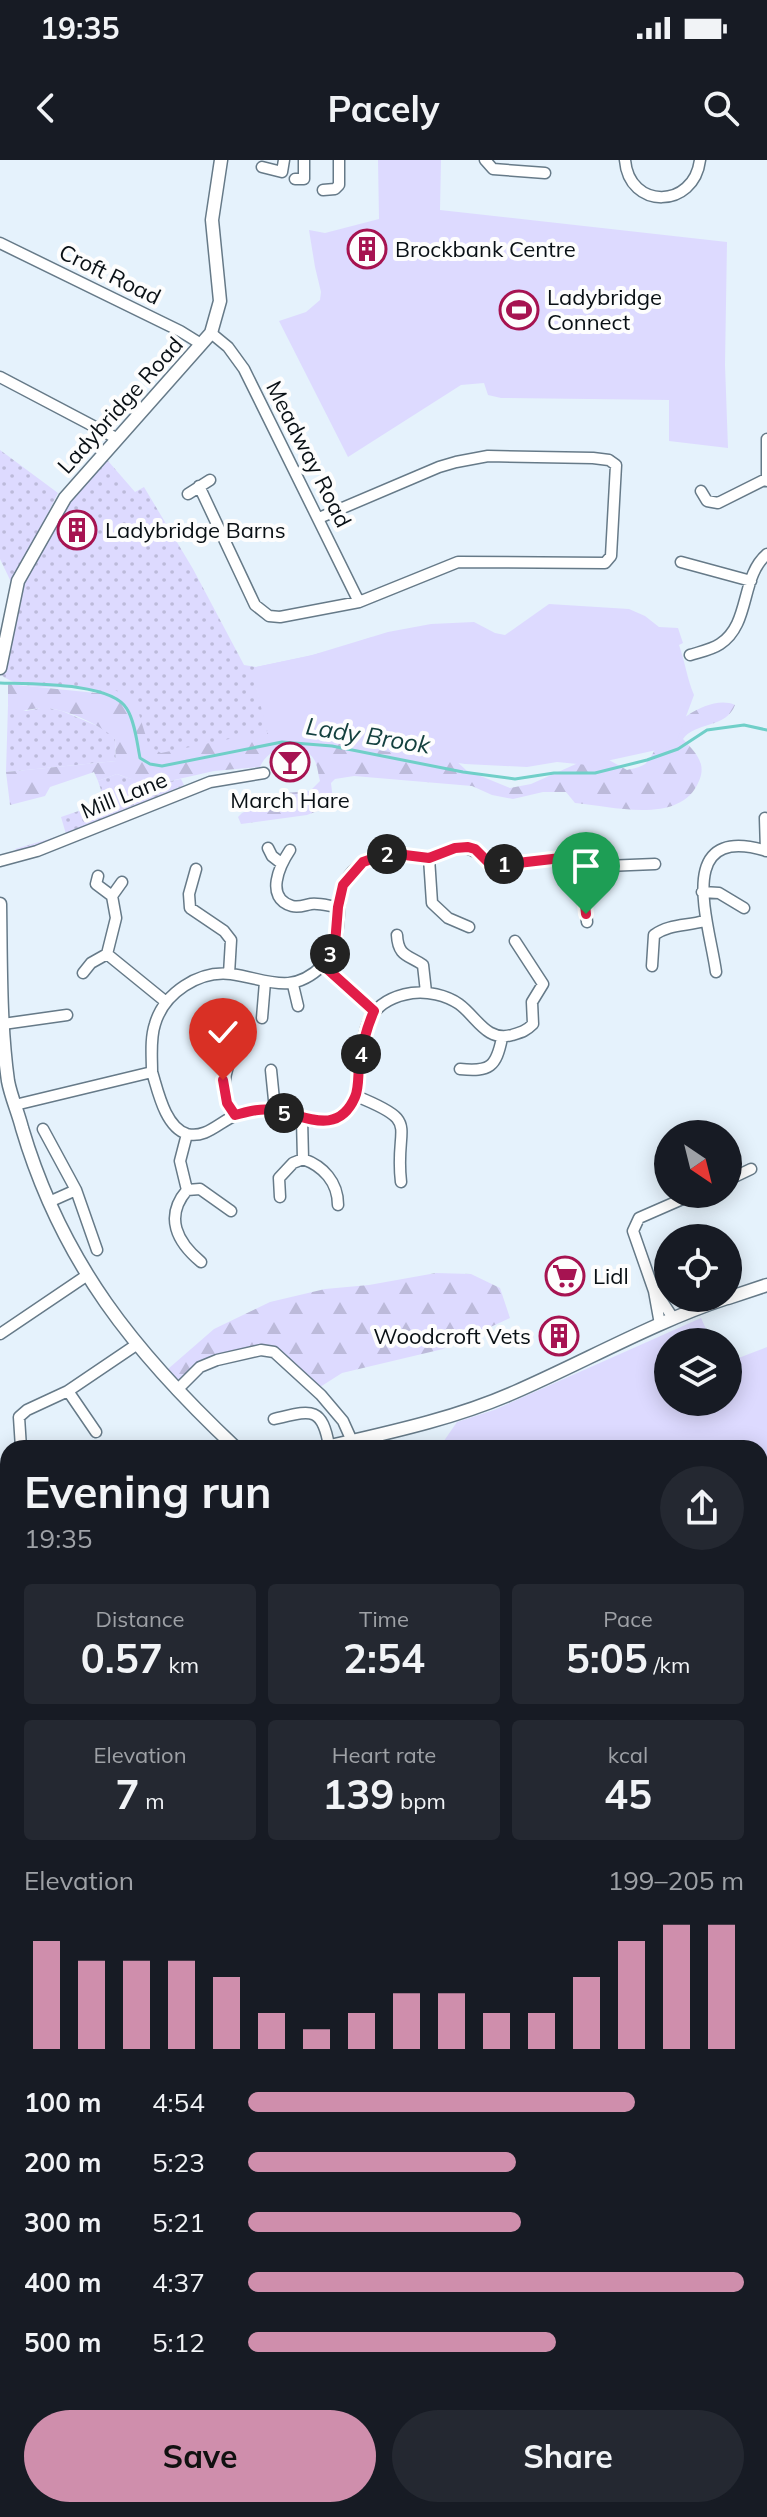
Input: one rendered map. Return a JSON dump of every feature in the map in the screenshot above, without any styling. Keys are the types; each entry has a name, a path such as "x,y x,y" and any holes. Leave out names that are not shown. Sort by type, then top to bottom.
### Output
{"street":[{"name":"Ladybridge Road","path":"0,668 18,581 65,498 211,333 220,301 212,220 221,160"},
{"path":"262,167 282,172 284,160"},
{"path":"295,179 304,179 304,160"},
{"path":"323,190 335,189 339,185 339,160"},
{"path":"485,160 493,169 545,173"},
{"path":"625,160 627,176 635,187 656,197 671,197 693,184 700,160"},
{"name":"Croft Road","path":"0,243 201,344"},
{"name":"Meadway Road","path":"211,333 228,347 244,369 359,602"},
{"path":"0,377 116,438"},
{"path":"701,491 707,501 718,503 767,480 767,439"},
{"path":"199,486 255,605 269,616 280,617 359,602 458,562 605,563 611,556 616,465 609,460 593,458 488,456 439,467 319,518"},
{"path":"188,494 210,480"},
{"path":"690,655 718,646 727,638 739,622 757,565 767,554"},
{"path":"681,562 751,581"},
{"name":"Mill Lane","path":"0,861 37,851 210,782 264,773"},
{"path":"716,972 710,933 704,921 702,892 705,867 718,850 743,845 766,851 765,818"},
{"path":"515,941 543,984 532,1002 533,1024 526,1031 502,1038 486,1032 459,1004 445,997 426,992 401,997 374,1011 365,1031 356,1096 342,1115 331,1120 302,1119 275,1110 260,1110 235,1115 213,1130 187,1134 165,1111 152,1072 152,1039 155,1022 166,1002 191,982 215,975 229,974 293,985 324,966 335,944 343,885 363,862 389,853 429,858 455,848 468,847 475,849 492,866 561,858 581,867 655,864"},
{"path":"268,848 281,863"},
{"path":"290,850 276,878 278,893 289,905 297,907 315,903 338,907"},
{"path":"429,858 432,903 448,918 469,927"},
{"path":"581,867 587,922"},
{"path":"196,869 189,894 190,908 224,931 231,940 229,974"},
{"path":"83,973 91,963 107,954 116,918 112,896 96,884 98,876"},
{"path":"112,896 122,882"},
{"path":"702,892 719,893 744,908"},
{"path":"0,904 4,1083 15,1105 49,1202 86,1276 136,1345 228,1440"},
{"path":"652,966 654,935 666,927 688,926 704,921"},
{"path":"393,943 404,956 423,965 426,992"},
{"path":"107,954 166,1002"},
{"path":"324,966 374,1011"},
{"path":"262,1018 265,982"},
{"path":"293,985 298,1006"},
{"path":"3,1024 67,1015"},
{"path":"460,1069 480,1071 492,1065 498,1058 502,1038"},
{"path":"230,1061 223,1080 224,1092 235,1115"},
{"path":"271,1070 275,1110"},
{"path":"15,1105 152,1072"},
{"path":"356,1096 387,1109 400,1122 403,1133 399,1163 401,1182"},
{"path":"302,1119 303,1159"},
{"path":"43,1129 76,1190 97,1250"},
{"path":"187,1134 180,1161 187,1190"},
{"path":"280,1197 279,1178 293,1163 303,1159 316,1164 334,1185 338,1191 338,1205"},
{"path":"742,1173 751,1169"},
{"path":"201,1262 186,1249 176,1224 178,1200 187,1190 200,1189 231,1211"},
{"path":"49,1202 76,1190"},
{"path":"654,1291 633,1231 639,1218 662,1208"},
{"path":"0,1334 86,1276"},
{"path":"742,1293 767,1285"},
{"path":"658,1312 660,1324"},
{"path":"669,1312 673,1318"},
{"path":"177,1390 200,1367 217,1360 261,1350 274,1352 321,1395 358,1440 448,1417 513,1393 690,1312"},
{"path":"20,1440 19,1417 27,1410 68,1391 136,1345"},
{"path":"68,1391 96,1432"},
{"path":"274,1419 308,1411 322,1420 327,1440"},
{"path":"218,1431 222,1440"}],"green space":[{"name":"Ladybridge Connect","path":"378,160 441,160 440,210 727,242 725,365 728,448 669,441 669,400 501,398 488,395 484,383 461,385 348,457 279,321 306,312 320,300 309,230 325,233 379,219"},
{"path":"0,450 58,493 12,584 0,559"},
{"path":"102,454 135,492 144,487 193,569 244,665 256,667 256,687 269,731 150,764 118,698 83,688 21,684 0,674 18,581 50,523"},
{"path":"549,604 629,609 659,627 678,628 683,643 679,645 694,695 675,746 588,765 557,762 527,767 465,764 333,743 271,745 256,687 256,667 309,656 388,632 431,624 474,622 505,635"},
{"path":"372,637 452,757 466,770 510,788 531,784 576,764 609,760 627,770 639,767 647,762 665,734 693,712 715,703 735,705 725,718 695,730 683,739 701,763 701,775 690,795 677,804 661,809 625,809 575,803 566,792 543,792 513,799 492,795 472,786 354,776 335,779 331,783 333,800 325,808 307,815 241,824 238,817 242,813 284,793 310,791 320,781 315,761 302,749 294,747 270,754 260,767 214,771 161,783 145,784 117,774 98,781 94,772 50,787 45,796 10,805 6,772 116,761 115,739 101,728 51,708 16,711 8,705 8,684 96,693 115,690 129,697 138,711 149,746 161,753 268,731 256,687 256,667 331,651"},
{"path":"8,705 26,711 45,707 62,711 107,730 115,739 116,761 6,772"},
{"path":"117,774 149,782 181,779 184,785 56,840 18,852 15,849 66,834 61,817 105,802 98,781"},
{"path":"436,1273 471,1274 500,1288 510,1318 443,1349 342,1373 320,1387 274,1347 214,1357 179,1382 168,1369 214,1329 270,1302 325,1289"},
{"path":"701,1318 706,1328 678,1328"},
{"path":"654,1339 654,1416 742,1416 742,1357 767,1347 767,1440 445,1440 457,1422 494,1410"}],"waterway":[{"name":"Lady Brook","path":"0,683 69,686 118,700 132,720 140,758 162,766 282,742 332,746 515,779 554,773 595,773 647,760 678,749 707,730 744,725 767,730"}],"place":[{"name":"Brockbank Centre","path":"367,249"},
{"name":"Ladybridge Connect","path":"519,310"},
{"name":"Ladybridge Barns","path":"77,530"},
{"name":"March Hare","path":"290,762"},
{"name":"Lidl","path":"565,1276"},
{"name":"Woodcroft Vets","path":"559,1336"}],"route":[{"path":"223,1080 227,1103 235,1115 275,1110 302,1119 331,1120 342,1115 356,1096 365,1031 374,1011 324,966 335,944 343,885 363,862 389,853 429,858 455,848 468,847 475,849 492,866 561,858 581,867 586,914"}]}
